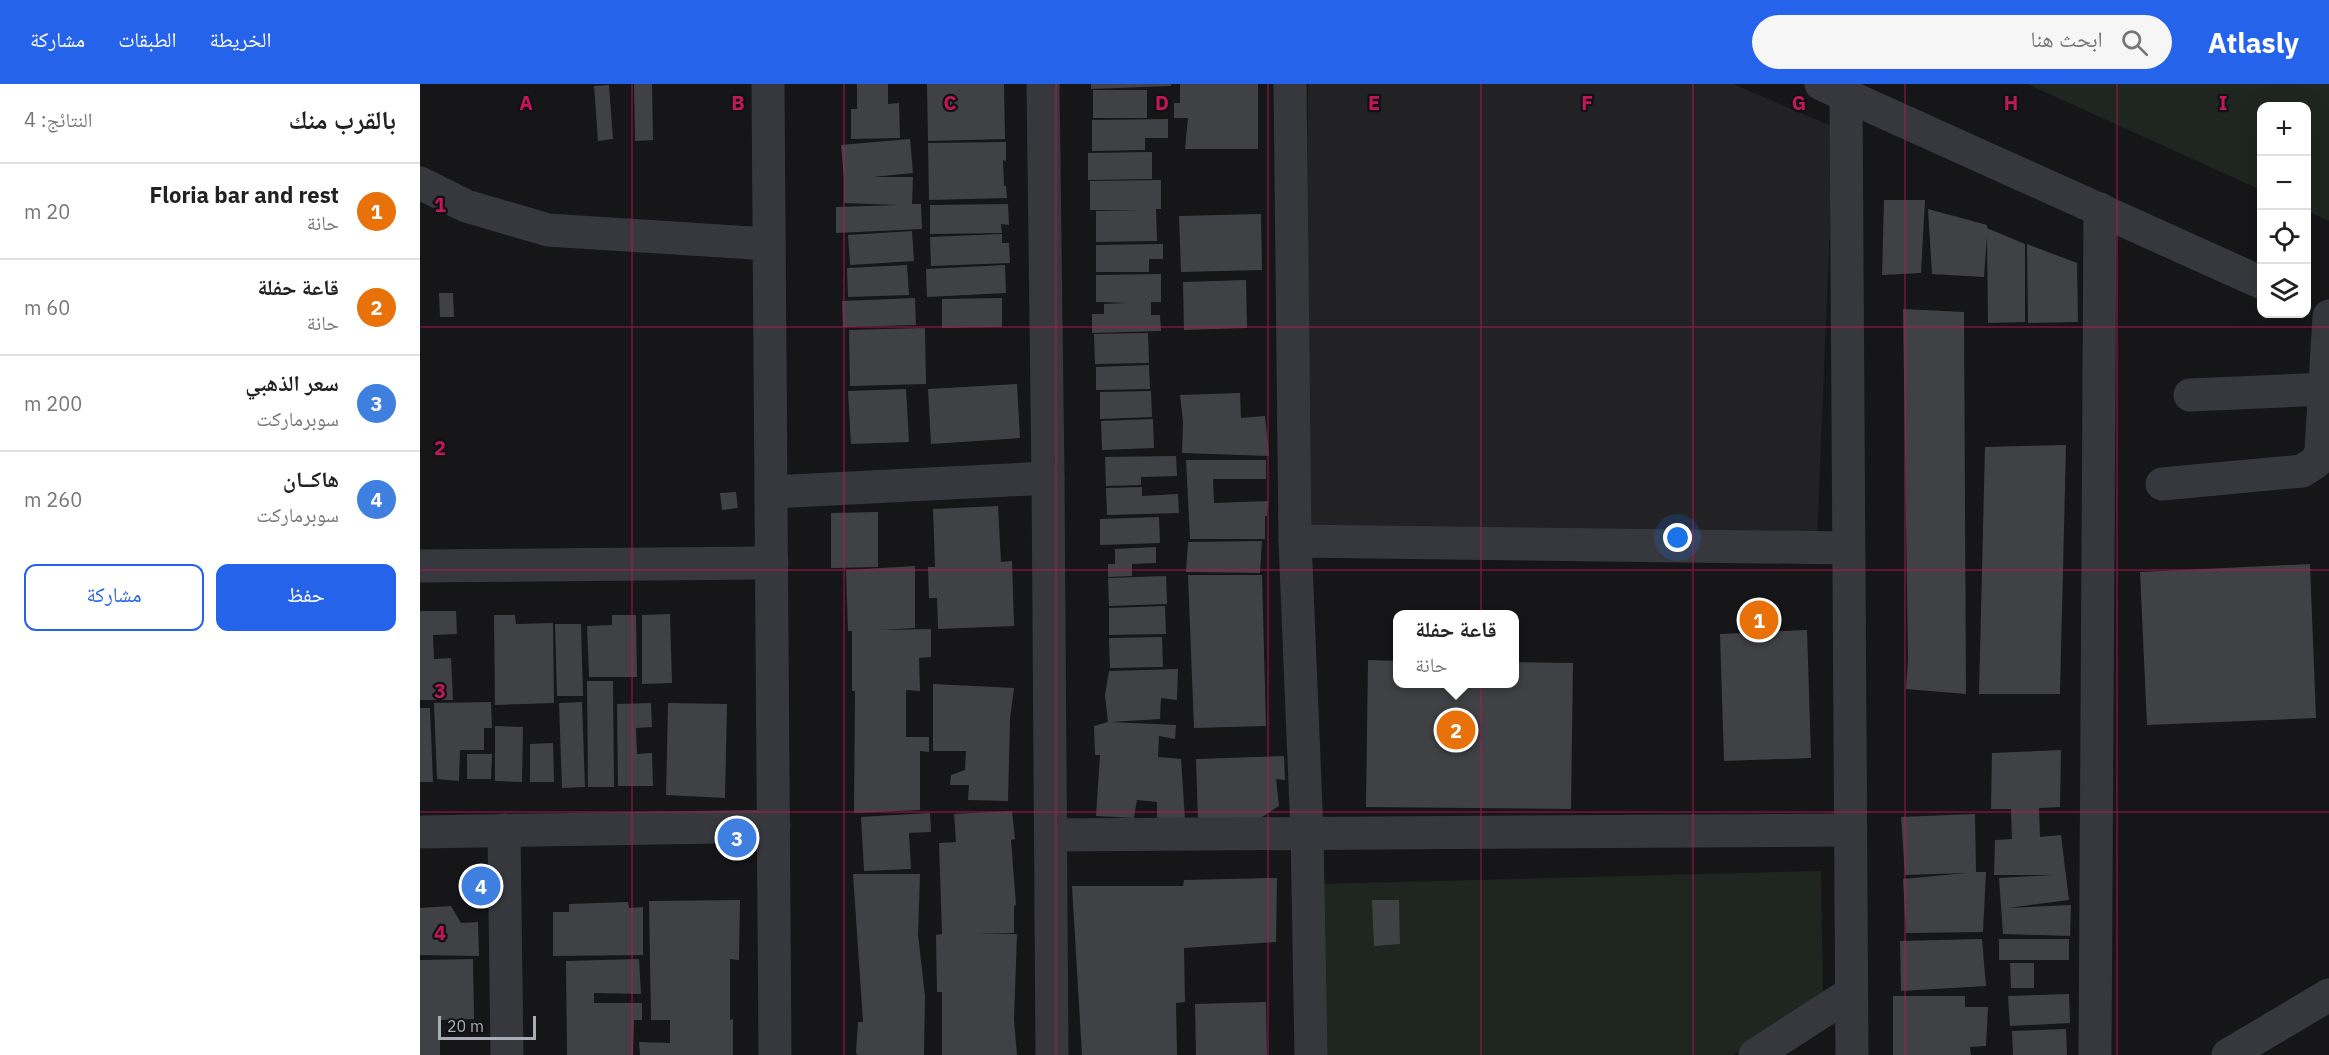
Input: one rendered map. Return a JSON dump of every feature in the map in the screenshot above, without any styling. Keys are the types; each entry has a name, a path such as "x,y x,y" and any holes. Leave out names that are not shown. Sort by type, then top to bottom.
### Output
{"street":[{"path":"768,84 775,1055"},
{"path":"1043,84 1052,1055"},
{"path":"1290,84 1295,541 1307,832 1311,1055"},
{"path":"1852,1055 1848,548 1834,89 2257,281"},
{"path":"420,183 466,206 548,230 770,244"},
{"path":"2094,1055 2100,209"},
{"path":"2162,484 2302,471 2316,462 2321,452 2329,315 2311,306"},
{"path":"2190,395 2325,389"},
{"path":"772,492 1048,478"},
{"path":"1295,541 1848,548"},
{"path":"420,566 772,563"},
{"path":"420,832 774,826"},
{"path":"504,830 507,1055"},
{"path":"1051,835 1850,830"},
{"path":"1755,1055 1851,993"},
{"path":"2228,1055 2329,995"}],"shaded area":[{"path":"1308,84 1733,84 1834,127 1817,539 1304,541"},
{"path":"2027,84 2329,84 2329,221 2311,213 2311,102 2257,102 2257,188"},
{"path":"1821,871 1823,998 1733,1055 1325,1055 1321,884"}],"building":[{"path":"634,84 652,84 653,140 635,141"},
{"path":"857,84 888,84 888,104 899,103 900,138 851,139 851,109 857,109"},
{"path":"927,84 1004,84 1005,139 928,141"},
{"path":"1091,84 1171,84 1171,86 1091,89"},
{"path":"1180,84 1258,84 1258,149 1185,149 1188,118 1174,118 1174,103 1180,103"},
{"path":"609,85 613,139 598,141 594,86"},
{"path":"1093,90 1147,90 1147,118 1093,118"},
{"path":"1168,119 1168,138 1145,138 1145,150 1092,151 1092,120"},
{"path":"910,139 913,173 873,177 913,177 912,204 921,204 922,229 836,233 836,207 898,205 844,203 841,145"},
{"path":"1006,142 1006,161 1003,160 1007,198 929,200 928,143"},
{"path":"1152,152 1152,179 1088,180 1088,153"},
{"path":"1161,180 1161,209 1156,209 1157,241 1096,242 1096,211 1142,210 1090,210 1090,181"},
{"path":"1884,200 1925,200 1921,273 1882,275"},
{"path":"1008,204 1009,225 1001,224 1002,233 930,234 930,205"},
{"path":"1928,209 1987,225 1987,228 2025,244 2025,322 1988,323 1987,236 1984,277 1932,274"},
{"path":"1261,214 1262,270 1181,272 1179,216"},
{"path":"912,231 914,261 850,265 848,235"},
{"path":"1002,234 1002,243 1009,243 1010,263 931,266 930,237"},
{"path":"1163,244 1163,259 1149,259 1149,272 1096,272 1096,245"},
{"path":"2027,244 2077,263 2078,322 2028,323"},
{"path":"907,265 909,295 848,297 847,268"},
{"path":"1005,265 1006,293 927,297 926,269"},
{"path":"1161,274 1161,302 1151,302 1151,315 1160,315 1161,331 1092,333 1092,314 1104,314 1104,304 1127,303 1096,302 1096,275"},
{"path":"1246,280 1247,328 1184,330 1183,282"},
{"path":"439,293 453,293 454,317 440,317"},
{"path":"915,298 916,325 843,327 842,301"},
{"path":"1002,298 1002,327 942,328 942,299"},
{"path":"1903,309 1964,312 1966,694 1906,689 1908,660"},
{"path":"925,328 926,384 850,386 849,330"},
{"path":"1148,333 1149,363 1095,364 1094,334"},
{"path":"1149,365 1150,389 1096,390 1096,367"},
{"path":"1017,384 1020,438 931,444 928,389"},
{"path":"906,389 909,442 851,444 848,391"},
{"path":"1151,391 1152,417 1100,419 1100,392"},
{"path":"1240,393 1241,418 1265,416 1269,456 1182,453 1183,422 1180,395"},
{"path":"1153,419 1154,448 1102,450 1101,421"},
{"path":"2066,445 2060,694 1979,694 1985,447"},
{"path":"1176,456 1177,476 1141,477 1141,485 1106,486 1105,457"},
{"path":"1186,460 1266,460 1266,479 1213,479 1214,503 1268,501 1267,516 1265,516 1265,539 1190,539"},
{"path":"1142,487 1142,496 1178,494 1179,513 1107,515 1106,488"},
{"path":"736,492 738,508 722,510 720,493"},
{"path":"998,506 1001,562 1012,561 1014,626 938,629 937,598 929,598 928,567 935,567 933,509"},
{"path":"878,512 878,567 831,568 831,513"},
{"path":"1159,517 1160,543 1100,545 1100,519"},
{"path":"1262,541 1260,573 1186,572 1188,542"},
{"path":"1156,547 1156,563 1132,564 1132,576 1108,577 1108,564 1115,564 1115,549"},
{"path":"2310,564 2316,718 2147,725 2140,572"},
{"path":"915,566 915,628 879,630 931,629 931,657 919,658 920,691 906,690 906,737 929,737 929,752 920,751 920,810 854,813 855,691 852,691 852,631 848,631 846,570"},
{"path":"1188,575 1262,575 1266,726 1194,728"},
{"path":"1166,576 1167,604 1109,606 1108,578"},
{"path":"1165,606 1166,634 1109,635 1109,608"},
{"path":"420,611 456,611 457,634 433,635 434,659 451,658 453,700 420,700"},
{"path":"670,614 672,683 642,684 642,615"},
{"path":"494,615 515,615 516,624 553,623 554,703 495,705"},
{"path":"612,615 636,615 637,677 589,677 587,626 612,625"},
{"path":"555,624 581,624 583,696 557,696"},
{"path":"1807,630 1811,758 1724,761 1720,634"},
{"path":"1162,637 1163,667 1110,668 1109,638"},
{"path":"1368,660 1393,661 1393,688 1519,688 1519,662 1573,663 1571,809 1366,807"},
{"path":"1178,669 1177,700 1161,698 1160,719 1110,722 1176,725 1175,739 1159,736 1158,757 1181,759 1185,820 1157,821 1157,802 1137,800 1134,818 1096,816 1100,755 1095,755 1094,726 1108,722 1105,695 1109,671"},
{"path":"587,681 613,681 614,787 588,787"},
{"path":"933,684 1014,688 1010,719 1008,801 968,800 969,785 950,785 951,775 965,770 966,751 933,751"},
{"path":"491,702 492,728 484,728 484,750 460,750 459,781 437,779 434,703"},
{"path":"582,702 585,787 562,788 559,703"},
{"path":"651,703 652,727 636,728 637,754 652,753 653,786 618,786 617,704"},
{"path":"668,703 727,704 725,798 666,795"},
{"path":"420,708 430,708 433,782 420,782"},
{"path":"495,726 523,727 522,782 495,781"},
{"path":"553,743 554,782 530,782 530,744"},
{"path":"2061,750 2060,807 2039,808 2040,837 2061,835 2069,900 2007,908 2071,905 2070,936 2003,934 1999,878 2052,875 1994,875 1995,840 2012,839 2011,809 1991,809 1992,753"},
{"path":"467,754 492,754 491,779 467,779"},
{"path":"1284,756 1285,780 1276,779 1279,806 1259,819 1198,821 1196,759"},
{"path":"1012,811 1015,839 1011,840 1016,905 1014,906 1014,933 977,934 1017,934 1014,1020 1017,1055 942,1055 942,992 937,992 936,935 942,934 939,843 956,842 954,814"},
{"path":"930,813 931,832 909,833 911,869 864,871 861,817"},
{"path":"1975,814 1976,872 1986,872 1983,932 1906,933 1903,879 1966,873 1905,875 1901,817"},
{"path":"853,874 920,874 918,935 925,996 924,1055 858,1055 856,1053 858,1022 863,1022"},
{"path":"1277,878 1276,942 1184,948 1185,1002 1176,1003 1177,1055 1082,1055 1072,886 1183,886 1184,880"},
{"path":"740,900 739,960 730,959 730,1020 733,1019 733,1055 640,1055 639,1042 670,1043 670,1020 651,1020 649,901"},
{"path":"1372,900 1399,900 1400,944 1374,946"},
{"path":"628,902 629,908 643,907 643,955 553,956 553,912 569,912 569,904"},
{"path":"451,906 461,923 478,922 479,956 420,955 420,908"},
{"path":"1982,939 1986,986 1901,991 1900,941"},
{"path":"1999,939 2069,939 2069,960 1999,960"},
{"path":"473,959 474,1019 440,1020 440,1055 420,1055 420,960"},
{"path":"639,959 641,994 594,993 594,1003 642,1003 642,1020 634,1020 633,1055 567,1055 566,961"},
{"path":"2010,963 2034,963 2034,988 2011,988"},
{"path":"2069,994 2070,1023 2010,1026 2008,996"},
{"path":"1893,996 1965,996 1965,1007 1988,1007 1986,1046 1970,1047 1971,1055 1893,1055"},
{"path":"1266,1002 1267,1055 1196,1055 1195,1004"},
{"path":"2066,1029 2067,1055 2013,1055 2012,1031"}],"place":[{"name":"Floria bar and rest","path":"1759,620"},
{"name":"قاعة حفلة","path":"1456,730"},
{"name":"سعر الذهبي","path":"737,838"},
{"name":"هاكــان","path":"481,886"}]}
